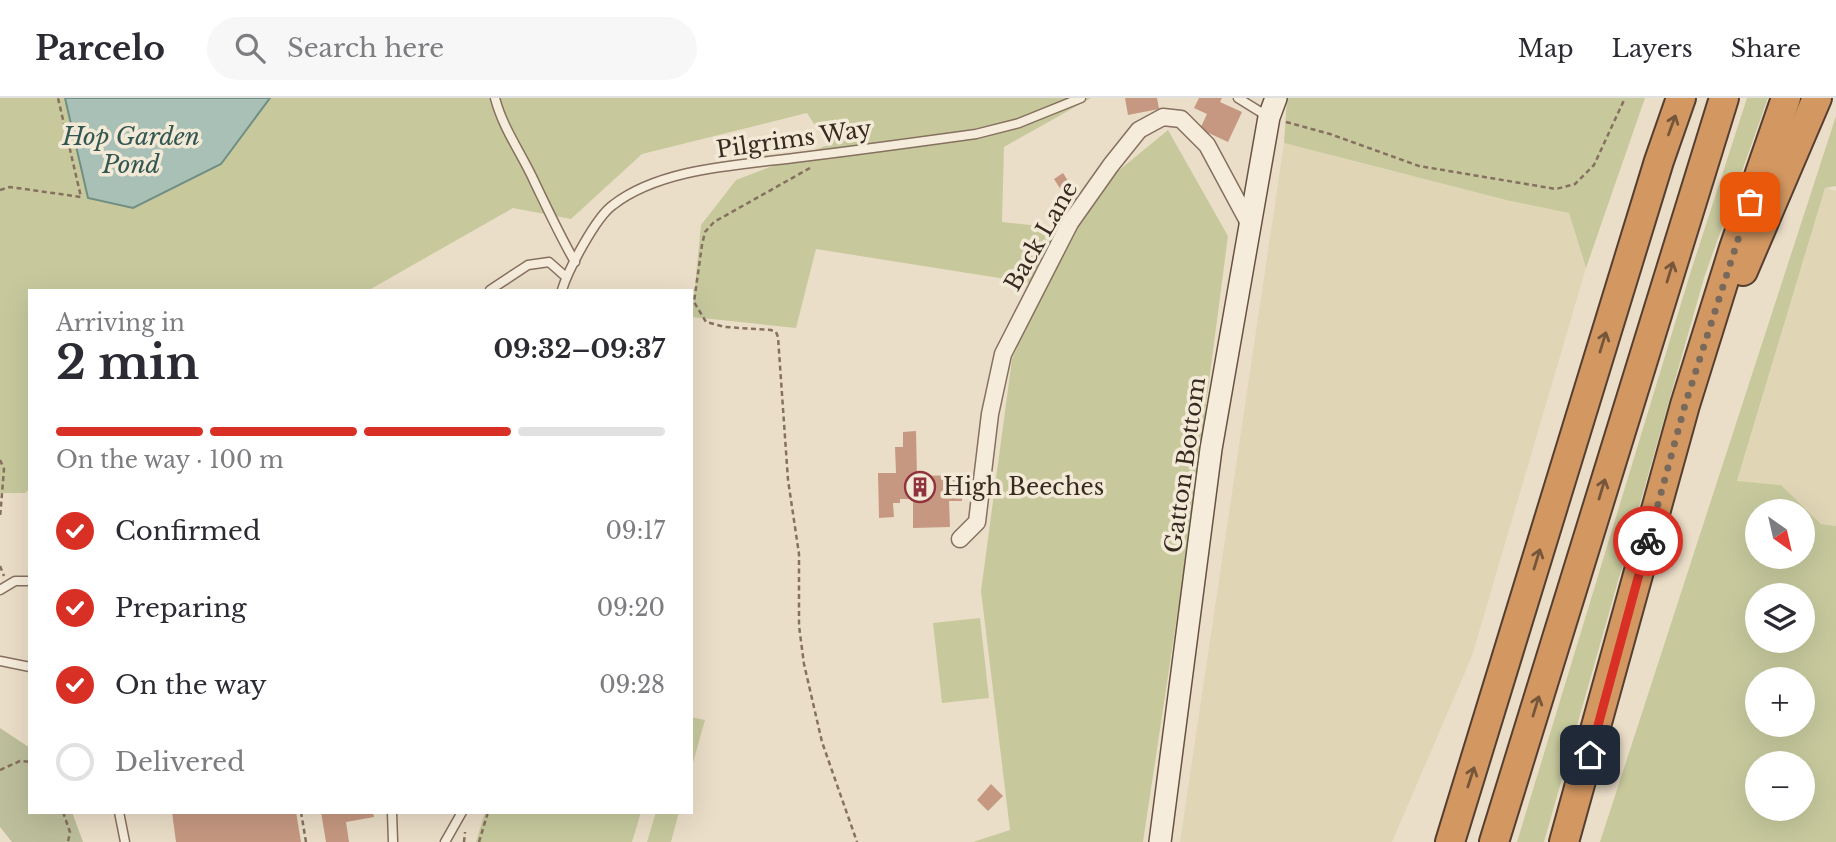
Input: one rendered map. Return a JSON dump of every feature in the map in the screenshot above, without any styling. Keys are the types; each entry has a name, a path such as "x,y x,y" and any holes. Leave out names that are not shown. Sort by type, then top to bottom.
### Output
{"highway":[{"path":"1450,842 1681,98"},
{"path":"1494,842 1724,98"},
{"path":"1564,842 1685,405 1734,248 1786,98"},
{"path":"1685,405 1817,98"}],"street":[{"name":"Gatton Bottom","path":"1160,842 1211,449 1273,108"},
{"name":"Back Lane","path":"960,539 977,522 990,414 1003,354 1070,223 1139,130 1163,117 1181,119 1207,145 1251,225"}],"lane":[{"path":"495,98 500,117 575,262"},
{"name":"Pilgrims Way","path":"562,289 566,277 597,223 612,206 643,187 690,173 976,134 1019,123 1081,98"},
{"path":"1238,98 1273,108"},
{"path":"492,289 528,265 549,262 566,277"},
{"path":"0,590 15,581 28,581"},
{"path":"0,661 28,667"},
{"path":"120,814 125,842"},
{"path":"392,814 393,842"},
{"path":"445,842 461,814"}],"path":[{"path":"0,190 10,187 81,197 58,98"},
{"path":"1273,108 1330,134 1419,166 1556,189 1575,184 1594,165 1625,98"},
{"path":"836,153 714,222 705,232 694,302 706,322 725,327 771,330 776,332 778,337 788,480 799,554 799,626 804,664 822,742 857,842"},
{"path":"0,460 4,469 0,518"},
{"path":"0,770 20,761 28,762"},
{"path":"64,814 70,832 68,842"},
{"path":"301,814 306,842"},
{"path":"479,842 487,814"}],"shaded area":[{"path":"1284,143 1510,201 1569,213 1586,268 1472,656 1392,842 1180,842"},
{"path":"1825,187 1836,191 1836,526 1821,524 1815,518 1815,499 1795,499 1781,485 1737,482"}],"green space":[{"path":"0,98 1091,98 1004,147 1002,222 1050,227 1168,130 1228,236 1187,550 1143,842 973,842 1010,830 981,591 1012,359 1043,285 816,249 796,328 693,317 701,225 736,180 828,145 807,113 642,154 571,219 513,208 371,289 28,289 28,490 25,493 0,493"},
{"path":"1287,98 1645,98 1586,268 1569,213 1510,201 1284,143"},
{"path":"1747,98 1768,98 1704,278 1544,842 1517,842 1690,274"},
{"path":"1836,116 1836,186 1825,188 1737,481 1781,485 1795,499 1745,499 1745,569 1815,569 1815,518 1821,524 1836,526 1836,842 1600,842"},
{"path":"980,618 989,698 942,703 933,623"},
{"path":"693,717 705,720 693,763"},
{"path":"0,728 28,747 28,814 73,814 83,842 12,842 0,827"},
{"path":"484,814 640,814 632,842 476,842"},
{"path":"655,814 678,814 671,842 647,842"}],"water":[{"name":"Hop Garden Pond","path":"65,98 270,98 221,164 133,208 88,198"}],"building":[{"path":"1125,98 1157,98 1159,109 1128,115"},
{"path":"1199,98 1222,98 1220,102 1242,112 1228,142 1200,129 1207,114 1194,108"},
{"path":"1063,173 1072,187 1063,193 1054,179"},
{"name":"High Beeches","path":"916,431 917,476 962,475 962,501 949,501 950,527 913,528 913,499 900,499 900,503 893,503 894,517 879,518 878,473 896,473 895,447 903,447 903,432"},
{"path":"991,784 1003,796 988,811 977,800"},
{"path":"172,814 296,814 301,842 176,842"},
{"path":"321,814 373,814 374,817 346,822 349,842 326,842"}],"way so far":[{"path":"1648,541 1685,405 1750,202"}],"place":[{"name":"High Beeches","path":"920,487"}],"route":[{"path":"1590,755 1648,541"}]}
